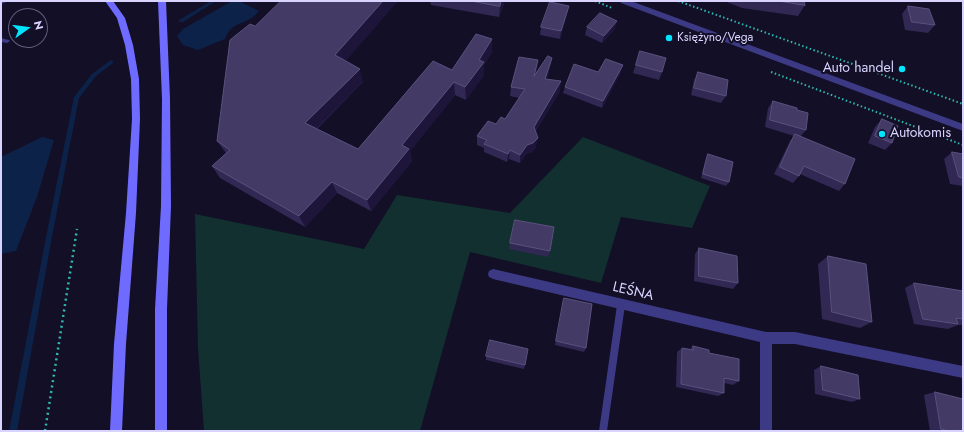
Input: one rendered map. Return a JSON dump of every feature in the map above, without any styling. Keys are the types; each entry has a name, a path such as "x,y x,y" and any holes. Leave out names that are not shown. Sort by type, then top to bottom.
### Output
{"main road":[{"path":"109,1 121,18 129,45 135,79 136,119 131,213 120,344 116,431"},
{"path":"160,431 160,309 166,191 166,99 162,1"}],"street":[{"path":"1,2 5,1"},
{"path":"624,1 963,128"},
{"name":"LEŚNA","path":"493,274 766,338 795,338 963,372"},
{"path":"766,338 766,431"}],"lane":[{"path":"603,431 621,305"}],"path":[{"path":"678,1 963,104"},
{"path":"766,69 963,145"},
{"path":"45,431 77,229"}],"green space":[{"path":"583,137 710,186 692,228 621,217 601,283 470,252 420,431 204,431 198,348 195,214 364,249 397,195 510,213"}],"water":[{"path":"232,1 239,1 259,11 255,16 231,29 225,39 198,50 183,45 177,36 183,29"},
{"path":"42,137 54,140 37,197 16,251 1,254 1,157"}],"building":[{"path":"281,1 383,1 335,55 360,69 305,123 358,149 433,61 452,70 476,34 492,39 479,60 484,62 465,87 454,82 402,145 409,149 367,200 332,182 299,216 212,166 230,150 217,141 230,40 250,24 255,26"},
{"path":"471,1 501,1 500,6"},
{"path":"779,1 804,1 805,5"},
{"path":"550,2 569,6 561,31 541,27"},
{"path":"908,6 929,9 935,25 912,22"},
{"path":"600,13 617,21 604,36 587,27"},
{"path":"640,51 666,58 662,72 636,65"},
{"path":"548,56 552,58 545,79 561,81 534,127 538,138 533,143 527,145 520,155 510,150 508,154 484,144 487,140 477,136 488,121 496,124 501,117 505,119 525,89 511,87 519,57 538,60 534,76"},
{"path":"606,59 623,65 603,101 565,87 574,64 598,72"},
{"path":"698,72 728,80 726,96 694,88"},
{"path":"773,101 808,113 806,130 770,120"},
{"path":"882,119 898,126 892,143 875,136"},
{"path":"795,134 855,159 845,184 804,166 799,176 780,167"},
{"path":"952,152 963,154 963,178 959,177"},
{"path":"708,154 733,162 729,182 703,174"},
{"path":"515,220 554,227 550,251 510,243"},
{"path":"699,248 737,256 738,283 699,276"},
{"path":"828,256 866,264 872,322 832,312"},
{"path":"914,283 963,291 963,319 956,318 958,324 923,319"},
{"path":"564,298 592,304 586,348 556,341"},
{"path":"490,340 528,349 525,365 486,356"},
{"path":"693,346 709,350 709,353 739,359 739,381 724,378 724,393 681,384 682,348 693,350"},
{"path":"821,366 858,375 860,399 823,390"},
{"path":"935,392 963,399 963,431 949,431 941,429"}],"waterway":[{"path":"181,21 214,1"},
{"path":"13,431 77,97 94,75 111,62"}],"place":[{"name":"Księżyno/Vega","path":"669,38"},
{"name":"Auto handel","path":"902,69"},
{"name":"Autokomis","path":"882,134"}]}
